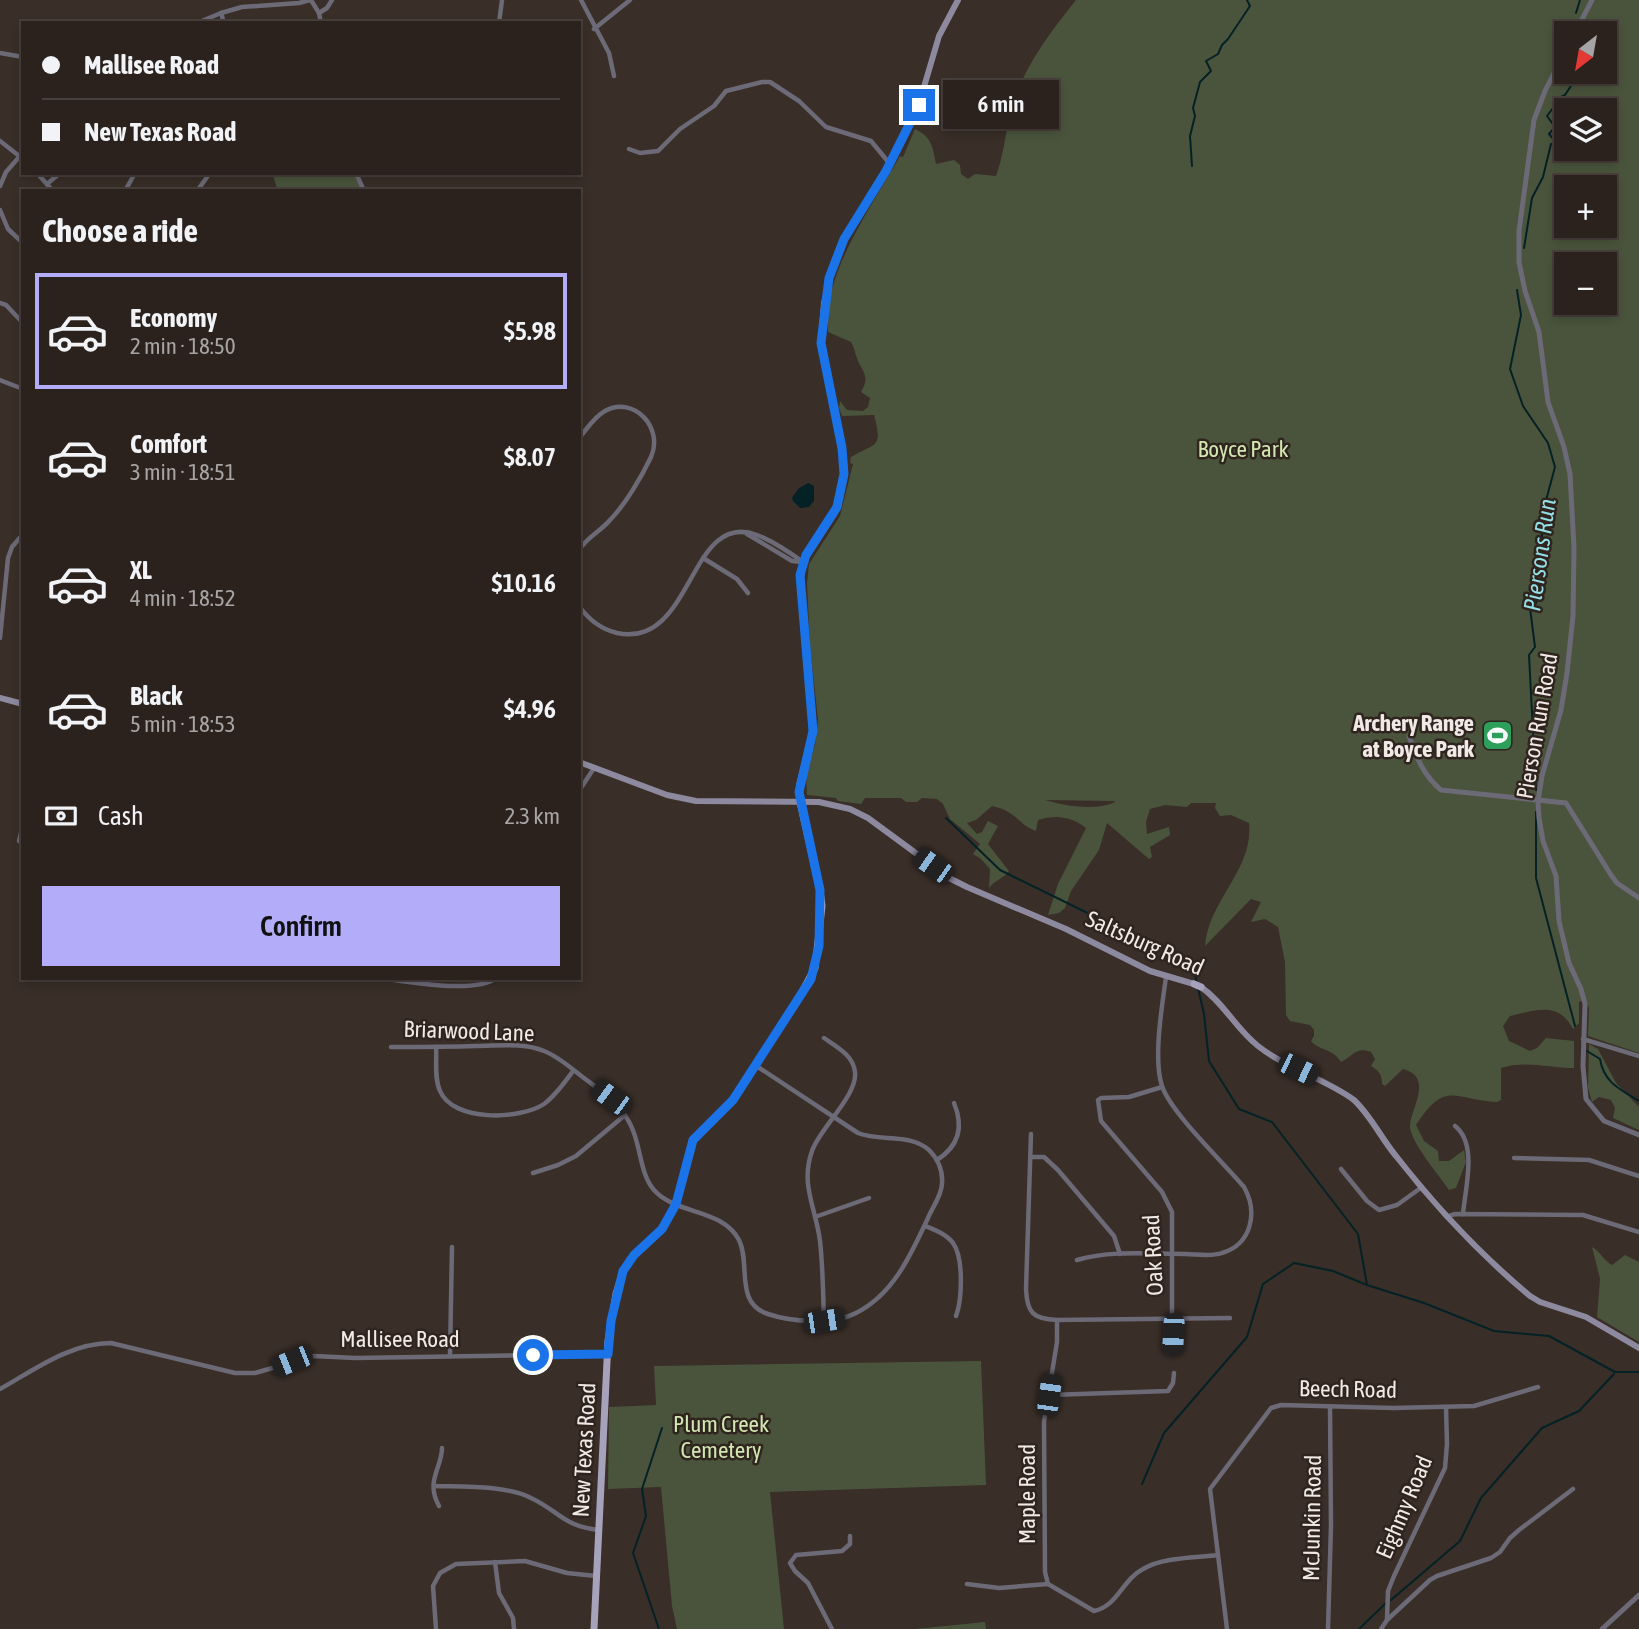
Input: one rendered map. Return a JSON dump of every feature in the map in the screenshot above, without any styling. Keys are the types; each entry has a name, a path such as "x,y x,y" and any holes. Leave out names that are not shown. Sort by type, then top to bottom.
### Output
{"main road":[{"name":"New Texas Road","path":"594,1629 608,1354 611,1321 623,1271 634,1255 662,1229 676,1204 693,1140 728,1106 801,995 815,968 822,906 800,802 799,785 813,731 800,587 803,562 834,514 844,474 841,441 821,343 822,315 829,278 844,239 890,164 919,105 935,45 958,0"},
{"path":"0,698 21,703"},
{"name":"Saltsburg Road","path":"581,763 667,795 696,801 834,803 850,808 869,818 951,879 1066,929 1166,977 1197,985 1214,998 1258,1046 1354,1100 1366,1112 1396,1157 1448,1216 1530,1296 1539,1302 1586,1317 1639,1348"}],"street":[{"path":"202,21 242,7 277,2 299,4 310,0 319,13 321,21"},
{"path":"319,13 327,8 332,0"},
{"path":"499,21 502,0"},
{"path":"581,0 609,53 614,76"},
{"path":"594,29 631,0"},
{"path":"1581,21 1592,0"},
{"path":"221,13 223,21"},
{"path":"0,53 21,57"},
{"name":"Pierson Run Road","path":"1554,73 1534,120 1519,231 1519,262 1525,291 1539,332 1548,402 1564,447 1570,474 1574,548 1573,616 1567,673 1561,710 1545,761 1538,801 1540,831 1556,876 1559,921 1569,964 1584,997 1584,1090 1589,1104 1604,1121 1639,1135"},
{"path":"629,149 640,153 658,151 680,129 714,106 726,91 770,82 799,101 826,127 871,141 890,164"},
{"path":"0,141 21,157 6,172 0,186"},
{"path":"39,175 51,189"},
{"path":"47,184 58,175"},
{"path":"0,210 8,229 21,241"},
{"path":"0,303 6,305 21,321"},
{"path":"0,380 21,388"},
{"path":"581,436 602,412 613,407 624,407 635,410 644,417 652,428 654,438 651,457 619,510 581,548"},
{"path":"581,608 593,623 609,631 629,634 651,629 671,613 703,558 722,537 746,533 792,561 803,562"},
{"path":"0,638 8,558 12,547 21,536"},
{"path":"703,558 737,579 748,593"},
{"path":"1409,736 1428,779 1441,790 1566,803 1617,883 1639,898"},
{"path":"581,788 594,767"},
{"path":"19,841 21,833"},
{"path":"1077,1260 1119,1254 1219,1255 1237,1246 1246,1236 1252,1217 1244,1187 1184,1119 1167,1098 1162,1087 1159,1042 1166,977"},
{"path":"394,980 416,984 477,986 491,980"},
{"path":"824,1038 847,1055 856,1074 850,1091 814,1146 809,1160 808,1193 820,1242 824,1321"},
{"path":"1583,1038 1639,1056"},
{"name":"Briarwood Lane","path":"391,1047 532,1047 550,1053 611,1098 625,1115 636,1133 646,1180 659,1195 712,1218 732,1230 743,1251 746,1292 753,1304 772,1316 824,1321 847,1317 859,1312 885,1292 917,1243 940,1197 942,1173 937,1160"},
{"path":"436,1047 440,1091 450,1104 471,1114 528,1112 546,1103 573,1070"},
{"path":"755,1065 832,1117 866,1136 917,1143 929,1150 937,1160 952,1149 957,1141 958,1113 954,1103"},
{"name":"Oak Road","path":"1162,1087 1129,1097 1098,1100 1101,1121 1169,1203 1173,1226 1172,1348"},
{"path":"533,1173 576,1156 625,1115"},
{"path":"1455,1126 1461,1130 1466,1142 1469,1160 1463,1214"},
{"path":"1031,1134 1027,1303 1036,1316 1057,1320 1230,1318"},
{"path":"1031,1157 1044,1157 1058,1170 1114,1236 1119,1254"},
{"path":"1514,1158 1589,1160 1639,1176"},
{"path":"1341,1169 1367,1201 1379,1210 1397,1205 1423,1187"},
{"path":"815,1217 869,1198"},
{"path":"1448,1216 1583,1215 1639,1232"},
{"path":"925,1226 952,1241 957,1250 960,1264 960,1305 956,1316"},
{"path":"450,1356 452,1247"},
{"name":"Maple Road","path":"1048,1584 1045,1572 1044,1437 1057,1320"},
{"name":"Mallisee Road","path":"0,1389 66,1352 99,1343 111,1343 235,1373 255,1373 314,1356 355,1358 608,1354"},
{"path":"1049,1395 1168,1391 1173,1383 1174,1373"},
{"name":"Beech Road","path":"1227,1629 1211,1499 1212,1484 1271,1408 1281,1405 1480,1405 1538,1387"},
{"name":"McJunkin Road","path":"1328,1629 1331,1407"},
{"name":"Eighmy Road","path":"1387,1620 1388,1591 1445,1468 1446,1407"},
{"path":"439,1506 434,1486 435,1471 442,1448"},
{"path":"434,1486 484,1488 525,1495 573,1525 600,1530"},
{"path":"1381,1629 1387,1620 1437,1576 1491,1558 1500,1552 1510,1538 1573,1489"},
{"path":"832,1629 808,1583 794,1571 790,1563 796,1555 842,1551 850,1545 850,1536"},
{"path":"967,1584 999,1588 1048,1584 1094,1611 1109,1606 1126,1582 1144,1567 1171,1560 1219,1555"},
{"path":"436,1629 432,1595 435,1580 440,1573 456,1564 525,1561 567,1573 596,1576"},
{"path":"495,1562 499,1593 513,1618 514,1629"},
{"path":"1602,1629 1639,1595"}],"green space":[{"name":"Boyce Park","path":"1076,0 1639,0 1639,1053 1588,1036 1589,1008 1586,999 1579,1002 1579,1023 1573,1029 1561,1014 1554,1011 1538,1010 1510,1016 1503,1026 1509,1041 1530,1051 1546,1038 1574,1041 1574,1068 1528,1064 1501,1068 1501,1100 1497,1102 1460,1096 1443,1097 1426,1111 1416,1125 1424,1141 1438,1151 1439,1161 1449,1161 1464,1150 1466,1162 1456,1188 1449,1190 1414,1140 1410,1125 1419,1086 1412,1073 1403,1069 1385,1086 1380,1073 1371,1066 1375,1059 1371,1052 1358,1051 1341,1062 1334,1054 1311,1041 1314,1030 1310,1025 1290,1021 1286,1015 1285,962 1278,927 1265,919 1251,922 1261,902 1251,899 1205,946 1214,914 1238,870 1249,840 1249,823 1231,815 1220,816 1215,808 1216,803 1191,803 1187,807 1165,805 1150,809 1146,822 1147,834 1169,827 1170,835 1150,847 1152,857 1149,859 1107,823 1099,850 1071,891 1065,908 1059,913 1048,915 1058,884 1086,828 1075,821 1057,817 1045,818 1038,820 1036,831 1007,811 992,806 976,820 967,823 977,834 982,832 988,821 998,826 988,844 1009,871 989,888 990,869 973,854 980,844 950,819 943,804 937,799 922,798 917,802 906,802 901,798 865,798 861,804 807,795 806,772 815,745 818,720 810,645 807,583 809,564 840,516 853,464 850,463 851,457 872,446 878,434 874,415 842,416 839,408 840,401 847,410 863,411 868,407 870,398 861,392 865,375 851,342 828,332 829,303 834,281 859,226 900,156 903,157 915,129 928,139 936,164 954,160 960,165 961,174 968,179 975,174 996,176 1014,101 1027,70","holes":["1045,800 1115,801 1115,802 1080,807"]},
{"path":"273,175 359,175 363,189 277,189"},
{"path":"1589,1044 1598,1049 1616,1083 1639,1107 1639,1130 1613,1118 1615,1108 1611,1100 1599,1097 1592,1102 1588,1088"},
{"path":"1592,1247 1612,1265 1625,1255 1639,1262 1639,1342 1597,1317 1600,1279"},
{"name":"Plum Creek Cemetery","path":"981,1361 986,1485 770,1492 784,1629 677,1629 672,1606 661,1487 608,1489 609,1407 656,1405 654,1366"},
{"path":"985,1622 986,1629 915,1629"}],"water":[{"path":"808,483 814,486 814,501 809,507 800,508 792,498 798,489"}],"waterway":[{"path":"1192,166 1190,136 1195,116 1193,108 1200,82 1211,71 1206,61 1218,54 1250,6 1247,0"},
{"name":"Piersons Run","path":"1576,13 1580,0"},
{"name":"Piersons Run","path":"1524,248 1532,198 1543,177 1551,144 1557,143 1549,134 1555,127 1547,116 1553,108 1559,107 1559,98 1565,95 1572,84"},
{"name":"Piersons Run","path":"1517,290 1521,315 1510,369 1523,406 1548,443 1555,467 1541,519 1544,567 1539,572 1533,590 1538,598 1530,608 1535,647 1529,655 1536,790"},
{"path":"1536,812 1536,878 1575,1026"},
{"path":"946,818 1000,870 1104,921 1174,951 1194,971 1197,983"},
{"path":"1198,988 1209,1061 1239,1109 1272,1122 1358,1234 1367,1285"},
{"path":"1587,1051 1600,1059 1609,1080 1639,1101"},
{"path":"1142,1484 1164,1433 1247,1337 1263,1284 1294,1263 1333,1271 1494,1331 1549,1336 1615,1372 1639,1372"},
{"path":"1391,1600 1460,1541 1481,1498 1542,1428 1579,1411 1614,1374"},
{"path":"659,1629 633,1553 646,1516 642,1489 662,1428"},
{"path":"1359,1629 1386,1603"}],"place":[{"name":"Archery Range at Boyce Park","path":"1497,736"}],"route":[{"path":"533,1355 608,1354 611,1321 620,1279 634,1255 662,1229 676,1204 693,1140 733,1100 811,979 815,968 822,906 799,792 813,731 800,575 806,555 834,514 844,474 840,434 824,366 821,327 829,278 838,249 886,171 919,105"}]}
